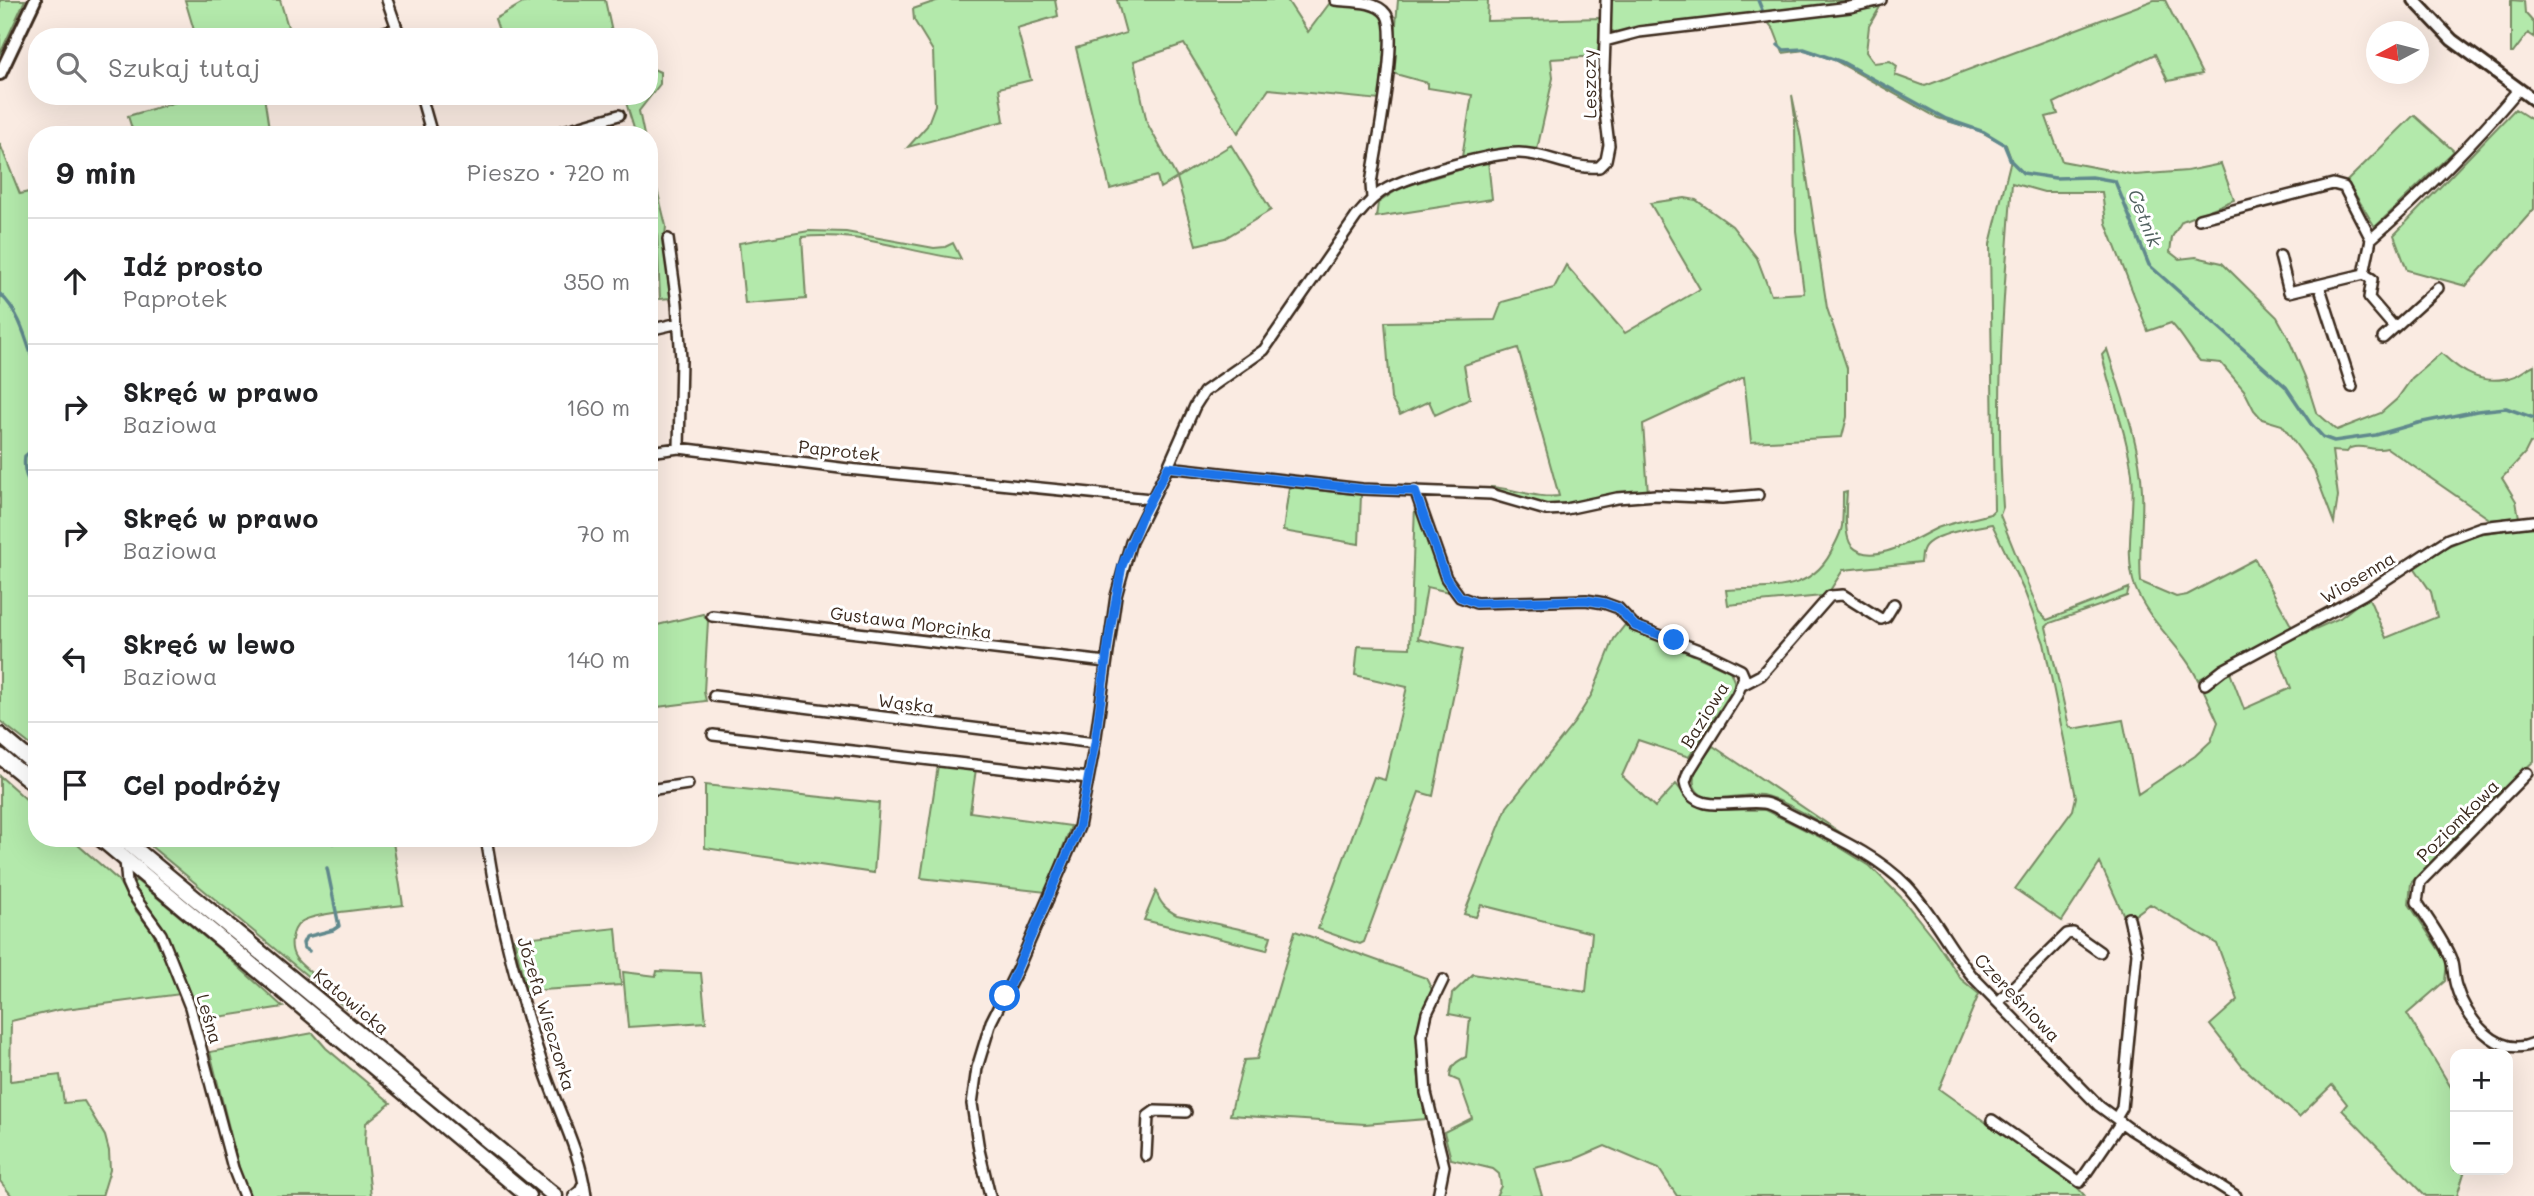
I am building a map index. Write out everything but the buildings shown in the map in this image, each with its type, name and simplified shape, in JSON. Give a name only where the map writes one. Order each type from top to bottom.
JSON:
[{"type":"main road","points":[[0,735],[28,758]]},
{"type":"main road","points":[[0,756],[28,779]]},
{"type":"main road","name":"Katowicka","points":[[110,847],[528,1196]]},
{"type":"main road","name":"Katowicka","points":[[133,847],[551,1193]]},
{"type":"street","points":[[0,74],[35,0]]},
{"type":"street","points":[[387,0],[396,28]]},
{"type":"street","points":[[1335,0],[1380,8],[1389,21],[1391,50],[1371,184],[1372,198]]},
{"type":"street","points":[[1605,41],[1606,0]]},
{"type":"street","name":"Leszczy","points":[[1168,467],[1195,406],[1205,392],[1264,350],[1372,198],[1402,182],[1491,155],[1520,153],[1578,166],[1599,167],[1606,160],[1609,145],[1603,96],[1605,41],[1639,32],[1850,7],[1881,0]]},
{"type":"street","points":[[2414,0],[2452,40],[2534,100]]},
{"type":"street","points":[[2364,274],[2371,239],[2412,204],[2482,132],[2519,89]]},
{"type":"street","points":[[424,105],[429,126]]},
{"type":"street","points":[[583,126],[619,116]]},
{"type":"street","points":[[2199,219],[2333,184],[2344,187],[2371,239]]},
{"type":"street","points":[[668,239],[681,359],[679,448]]},
{"type":"street","points":[[2280,256],[2289,292],[2364,274],[2372,279],[2369,298],[2394,327]]},
{"type":"street","points":[[2319,285],[2352,387]]},
{"type":"street","points":[[2382,338],[2438,288]]},
{"type":"street","points":[[658,328],[679,323]]},
{"type":"street","name":"Paprotek","points":[[658,451],[679,448],[848,469],[1151,499]]},
{"type":"street","points":[[990,1196],[972,1104],[976,1068],[991,1022],[1018,968],[1079,827],[1095,743],[1122,566],[1130,542],[1168,467],[1338,487],[1491,494],[1535,508],[1555,510],[1617,498],[1656,495],[1722,498],[1758,495]]},
{"type":"street","name":"Baziowa","points":[[1415,491],[1446,578],[1460,597],[1476,603],[1586,600],[1604,603],[1618,608],[1635,626],[1704,652],[1741,670],[1744,677],[1742,685],[1685,782],[1691,796],[1706,805]]},
{"type":"street","name":"Wiosenna","points":[[2205,684],[2223,670],[2364,594],[2448,539],[2481,527],[2534,521]]},
{"type":"street","points":[[1742,685],[1761,675],[1830,596],[1843,595],[1881,619],[1886,617],[1894,604]]},
{"type":"street","name":"Gustawa Morcinka","points":[[712,616],[1106,662]]},
{"type":"street","name":"Wąska","points":[[714,696],[1095,743]]},
{"type":"street","points":[[713,734],[1088,778]]},
{"type":"street","name":"Poziomkowa","points":[[2527,773],[2420,881],[2417,902],[2450,957],[2462,1003],[2477,1027],[2494,1039],[2511,1046],[2534,1043]]},
{"type":"street","points":[[658,789],[688,784]]},
{"type":"street","name":"Czereśniowa","points":[[1706,805],[1767,803],[1865,854],[1892,873],[1937,923],[1956,957],[2079,1086],[2119,1120],[2236,1196]]},
{"type":"street","name":"Józefa Wieczorka","points":[[488,847],[513,971],[542,1065],[578,1158],[586,1196]]},
{"type":"street","name":"Leśna","points":[[125,860],[127,883],[161,934],[190,1007],[233,1168],[244,1196]]},
{"type":"street","points":[[1992,1120],[2080,1182],[2119,1120],[2122,1108],[2137,953],[2129,918]]},
{"type":"street","points":[[1998,1002],[2067,934],[2073,933],[2100,952]]},
{"type":"street","points":[[1438,1196],[1444,1167],[1430,1117],[1422,1035],[1427,1013],[1443,980]]},
{"type":"street","points":[[1146,1156],[1148,1116],[1155,1111],[1186,1112]]},
{"type":"street","points":[[574,1196],[580,1191],[584,1181]]},
{"type":"street","points":[[551,1193],[562,1196]]},
{"type":"green space","points":[[0,0],[25,0],[0,54]]},
{"type":"green space","points":[[185,0],[280,0],[288,28],[193,28]]},
{"type":"green space","points":[[538,0],[605,0],[611,28],[498,28],[495,19],[523,3]]},
{"type":"green space","points":[[939,0],[1055,0],[1058,16],[1017,28],[1031,80],[999,88],[1004,121],[908,147],[927,126],[935,105],[933,51],[914,20],[913,9]]},
{"type":"green space","points":[[1117,0],[1287,0],[1308,32],[1329,4],[1371,8],[1380,13],[1386,26],[1380,100],[1269,89],[1238,133],[1184,44],[1134,61],[1147,123],[1177,178],[1160,188],[1157,176],[1110,189],[1076,48],[1126,33]]},
{"type":"green space","points":[[1398,0],[1488,0],[1487,21],[1600,18],[1598,56],[1551,59],[1553,78],[1537,150],[1509,149],[1462,157],[1472,95],[1428,88],[1428,83],[1392,73]]},
{"type":"green space","points":[[1610,0],[1857,0],[1617,34],[1611,30]]},
{"type":"green space","points":[[2154,0],[2165,0],[2202,74],[2168,81],[2155,54],[2054,103],[2058,114],[2046,117],[2062,161],[2135,175],[2187,171],[2221,164],[2234,200],[2182,221],[2172,237],[2170,252],[2179,259],[2196,257],[2222,263],[2277,317],[2305,377],[2316,412],[2337,430],[2381,413],[2397,399],[2412,378],[2441,353],[2465,372],[2484,379],[2515,376],[2534,365],[2534,444],[2530,443],[2525,453],[2502,478],[2516,501],[2519,517],[2491,520],[2387,448],[2360,446],[2350,448],[2347,452],[2332,451],[2338,496],[2334,523],[2314,470],[2282,425],[2262,419],[2244,390],[2221,363],[2200,361],[2171,323],[2148,331],[2106,223],[2102,192],[2044,192],[2012,183],[2002,345],[2000,426],[2003,507],[2000,515],[2039,612],[2047,620],[2129,588],[2127,596],[2050,623],[2046,627],[2069,726],[2073,729],[2123,720],[2138,794],[2195,756],[2211,741],[2218,722],[2204,691],[2229,670],[2244,709],[2291,688],[2275,647],[2340,618],[2368,596],[2386,638],[2437,617],[2431,592],[2414,567],[2448,546],[2478,534],[2534,526],[2534,761],[2411,883],[2409,904],[2447,962],[2445,981],[2407,1014],[2450,1086],[2450,1175],[2463,1175],[2457,1196],[2426,1196],[2342,1110],[2347,1104],[2332,1085],[2299,1117],[2242,1066],[2210,1025],[2238,1000],[2217,944],[2150,904],[2132,917],[2129,913],[2124,916],[2100,863],[2062,921],[2015,889],[2073,810],[2076,797],[2044,643],[2025,593],[1992,524],[1953,532],[1934,540],[1923,550],[1921,562],[1843,570],[1829,592],[1822,596],[1728,605],[1726,590],[1789,585],[1815,573],[1825,562],[1841,531],[1843,493],[1847,492],[1846,520],[1849,541],[1861,552],[1871,554],[1895,549],[1937,528],[1990,514],[1994,510],[1990,244],[2011,159],[2006,145],[1980,131],[1938,118],[1834,60],[1805,50],[1783,53],[1774,30],[1767,21],[1880,7],[1869,26],[1866,52],[1874,63],[1890,61],[1897,66],[1895,75],[1925,86]]},
{"type":"green space","points":[[2511,0],[2524,1],[2525,13],[2534,23],[2534,37],[2528,33],[2513,53],[2511,53]]},
{"type":"green space","points":[[1792,95],[1827,308],[1847,368],[1847,417],[1842,437],[1751,442],[1744,377],[1643,424],[1648,493],[1558,507],[1540,506],[1491,491],[1491,487],[1542,496],[1559,496],[1518,348],[1464,365],[1470,399],[1435,415],[1429,401],[1400,415],[1391,399],[1385,322],[1495,320],[1502,302],[1554,288],[1566,265],[1625,333],[1700,289],[1650,203],[1685,198],[1696,200],[1732,226],[1757,258],[1771,295],[1804,293],[1796,231],[1795,118]]},
{"type":"green space","points":[[166,105],[265,105],[269,126],[131,126],[128,116]]},
{"type":"green space","points":[[627,105],[644,105],[639,111],[642,126],[633,126]]},
{"type":"green space","points":[[2515,109],[2534,121],[2534,209],[2466,286],[2407,270],[2394,235]]},
{"type":"green space","points":[[2414,115],[2454,151],[2375,227],[2347,181]]},
{"type":"green space","points":[[0,144],[20,194],[28,192],[28,743],[0,721]]},
{"type":"green space","points":[[1231,145],[1271,210],[1225,238],[1196,245],[1177,178]]},
{"type":"green space","points":[[1488,161],[1492,199],[1376,217],[1378,203],[1400,188]]},
{"type":"green space","points":[[658,193],[666,226],[664,248],[671,298],[660,299]]},
{"type":"green space","points":[[809,231],[846,232],[934,248],[953,243],[961,259],[862,239],[802,237],[806,299],[745,304],[739,243]]},
{"type":"green space","points":[[2107,349],[2138,454],[2142,502],[2141,582],[2176,597],[2187,595],[2255,559],[2293,629],[2198,680],[2183,656],[2148,612],[2135,587],[2130,560],[2132,474],[2102,355]]},
{"type":"green space","points":[[1289,487],[1361,495],[1359,544],[1283,531]]},
{"type":"green space","points":[[1415,504],[1449,592],[1427,587],[1418,639],[1463,649],[1433,796],[1419,792],[1364,942],[1360,944],[1318,929],[1374,777],[1385,780],[1407,687],[1355,675],[1358,646],[1410,648]]},
{"type":"green space","points":[[703,614],[708,621],[704,692],[706,701],[658,707],[658,625]]},
{"type":"green space","points":[[1625,625],[1730,671],[1734,688],[1689,757],[1638,740],[1622,776],[1655,807],[1676,784],[1687,798],[1705,809],[1765,810],[1836,845],[1870,866],[1900,896],[1935,940],[1961,979],[1979,994],[1939,1089],[2078,1188],[2085,1196],[1677,1196],[1659,1169],[1605,1146],[1575,1159],[1534,1168],[1542,1196],[1496,1196],[1501,1186],[1499,1174],[1493,1169],[1451,1159],[1444,1132],[1472,1118],[1459,1081],[1450,1077],[1455,1064],[1466,1057],[1470,1018],[1449,1014],[1452,994],[1473,974],[1586,992],[1592,933],[1481,905],[1476,917],[1464,914],[1507,807],[1574,723],[1592,694],[1614,639]]},
{"type":"green space","points":[[1713,746],[1863,848],[1799,810],[1773,798],[1755,795],[1712,798],[1699,793],[1695,787],[1694,775]]},
{"type":"green space","points":[[938,765],[976,769],[970,812],[1071,826],[1046,892],[921,878]]},
{"type":"green space","points":[[0,776],[28,801],[28,847],[80,847],[118,880],[136,911],[152,931],[181,994],[58,1010],[11,1021],[10,1081],[60,1075],[64,1103],[84,1101],[105,1136],[110,1170],[102,1196],[12,1196],[0,1181]]},
{"type":"green space","points":[[705,785],[879,803],[874,873],[705,848]]},
{"type":"green space","points":[[152,847],[394,847],[403,905],[308,919],[301,922],[293,934],[295,957],[312,974],[350,1003],[346,1008]]},
{"type":"green space","points":[[136,880],[283,1007],[199,1020],[164,932],[136,891],[133,883]]},
{"type":"green space","points":[[1156,891],[1163,905],[1177,915],[1271,936],[1267,950],[1144,920]]},
{"type":"green space","points":[[616,928],[621,985],[526,991],[514,939]]},
{"type":"green space","points":[[1295,931],[1426,978],[1432,990],[1421,1022],[1417,1054],[1426,1119],[1365,1124],[1230,1115],[1244,1060],[1257,1059]]},
{"type":"green space","points":[[657,971],[701,973],[706,1022],[628,1027],[623,972],[656,976]]},
{"type":"green space","points":[[313,1033],[326,1048],[391,1103],[366,1123],[365,1142],[371,1196],[250,1196],[240,1172],[210,1052]]},
{"type":"waterway","name":"Cetnik","points":[[1758,0],[1762,10]]},
{"type":"waterway","name":"Cetnik","points":[[1778,45],[1784,50],[1804,49],[1842,62],[1946,119],[1984,132],[2004,144],[2011,161],[2023,173],[2055,178],[2092,177],[2115,181],[2149,265],[2286,387],[2323,437],[2334,441],[2376,435],[2418,423],[2506,408],[2534,418]]},
{"type":"waterway","points":[[0,294],[16,315],[28,344]]},
{"type":"waterway","points":[[28,454],[25,456],[28,479]]},
{"type":"waterway","points":[[309,951],[304,948],[306,937],[339,926],[327,868]]},
{"type":"route","points":[[1005,996],[1079,827],[1095,743],[1122,566],[1141,518],[1168,467],[1290,482],[1415,491],[1446,578],[1460,597],[1476,603],[1586,600],[1604,603],[1618,608],[1635,626],[1674,640]]}]
